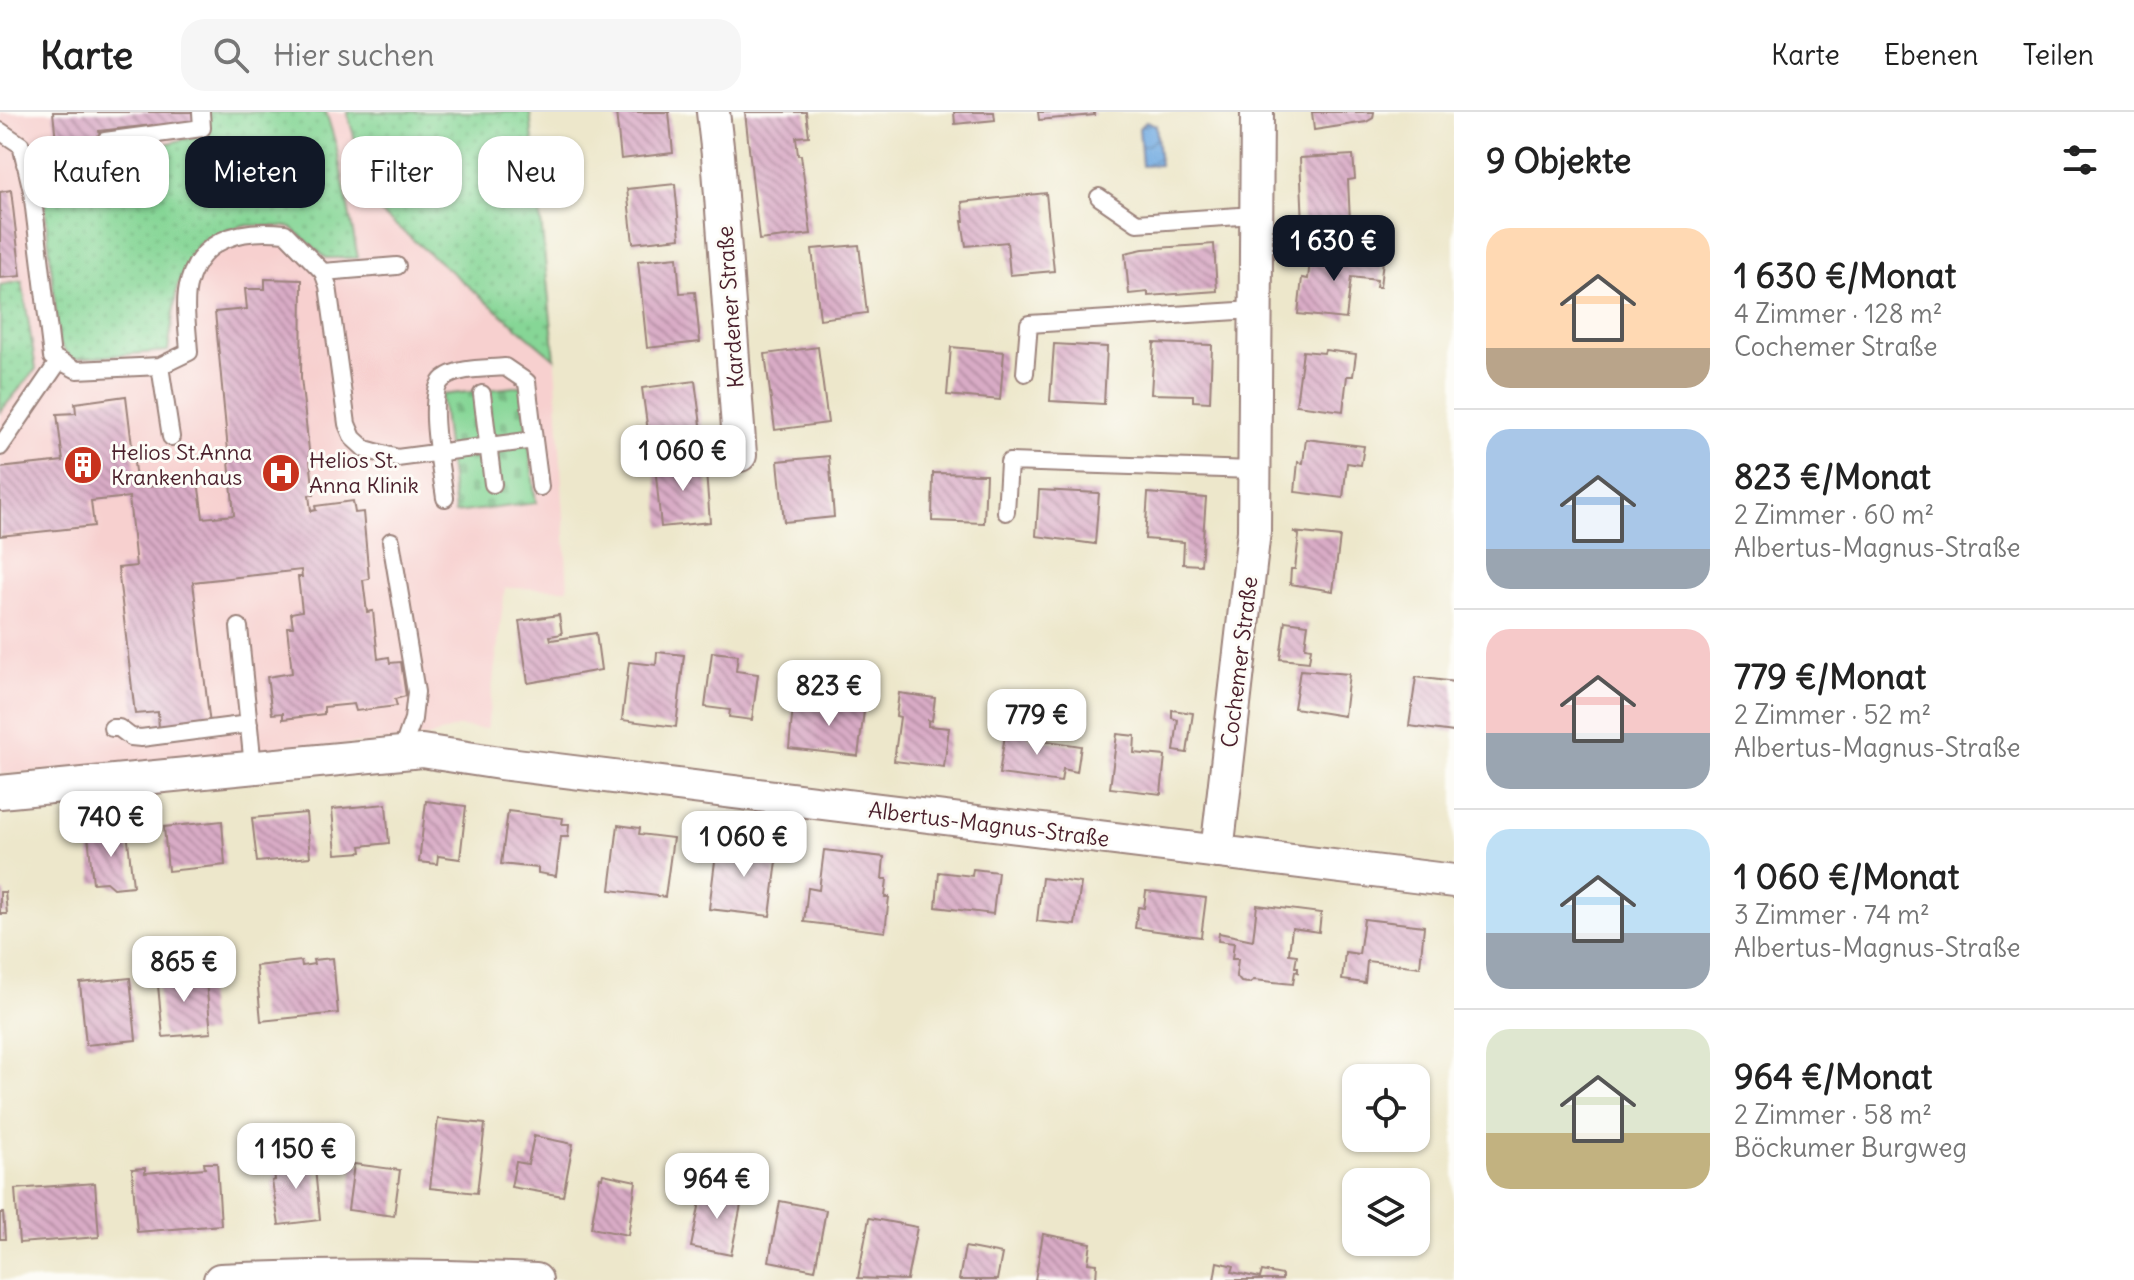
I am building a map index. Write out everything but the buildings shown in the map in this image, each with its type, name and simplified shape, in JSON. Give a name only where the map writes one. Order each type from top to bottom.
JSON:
[{"type":"street","name":"Kardener Straße","points":[[713,112],[740,455]]},
{"type":"street","name":"Cochemer Straße","points":[[1217,852],[1254,531],[1257,112]]},
{"type":"street","name":"Albertus-Magnus-Straße","points":[[0,792],[422,751],[1454,881]]},
{"type":"street","points":[[220,1280],[315,1276],[536,1280]]},
{"type":"lane","points":[[142,136],[202,128],[201,112]]},
{"type":"lane","points":[[0,131],[21,145],[24,159]]},
{"type":"lane","points":[[1099,197],[1137,223],[1254,215]]},
{"type":"lane","points":[[34,208],[52,357],[77,370],[160,366],[189,352],[188,283],[206,252],[222,240],[258,230],[285,233],[323,272],[328,286],[347,424],[353,438],[365,449],[397,458],[534,440]]},
{"type":"lane","points":[[323,272],[397,266]]},
{"type":"lane","points":[[1025,373],[1029,324],[1254,310]]},
{"type":"lane","points":[[0,447],[59,361]]},
{"type":"lane","points":[[160,366],[171,437]]},
{"type":"lane","points":[[445,498],[435,391],[441,380],[454,373],[478,370],[505,367],[527,382],[540,487]]},
{"type":"lane","points":[[482,394],[493,484]]},
{"type":"lane","points":[[1006,512],[1009,462],[1253,470]]},
{"type":"lane","points":[[391,541],[416,692],[413,719],[401,753]]},
{"type":"lane","points":[[239,627],[253,767]]},
{"type":"lane","points":[[112,728],[141,738],[249,724]]},
{"type":"shaded area","name":"Helios St. Anna Klinik","points":[[0,112],[347,112],[354,136],[341,136],[341,208],[375,208],[555,359],[568,589],[505,588],[487,729],[457,727],[429,737],[393,741],[0,775]]},
{"type":"green space","points":[[205,112],[326,112],[341,171],[341,208],[348,208],[358,258],[326,258],[291,227],[243,225],[200,242],[177,287],[168,351],[71,359],[59,343],[45,208],[169,208],[169,143],[185,139],[185,208],[325,208],[325,136],[196,136],[208,133]]},
{"type":"green space","points":[[347,112],[530,112],[532,136],[478,136],[478,208],[540,208],[555,359],[375,208],[462,208],[462,136],[354,136]]},
{"type":"green space","points":[[22,281],[36,369],[0,412],[0,285]]},
{"type":"green space","points":[[522,386],[536,503],[455,513],[441,395]]},
{"type":"water","points":[[1146,121],[1156,125],[1160,165],[1142,166],[1139,128]]},
{"type":"place","name":"Helios St.Anna Krankenhaus","points":[[83,465]]},
{"type":"place","name":"Helios St. Anna Klinik","points":[[281,473]]}]
